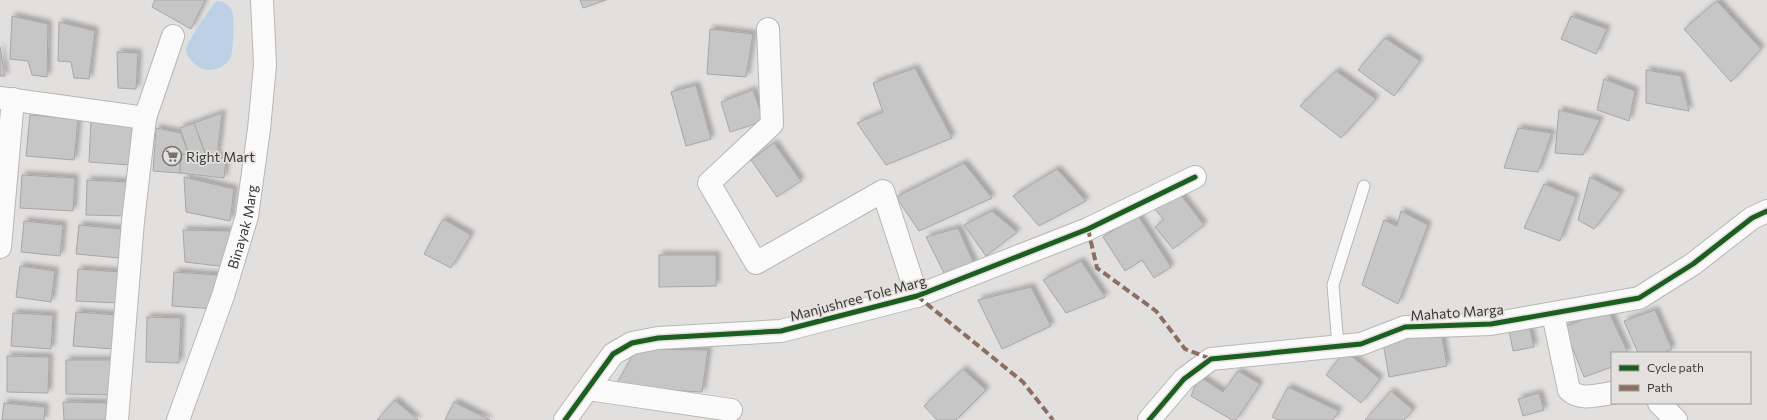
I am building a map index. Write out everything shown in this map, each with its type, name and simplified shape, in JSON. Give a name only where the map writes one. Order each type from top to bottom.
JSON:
[{"type":"street","name":"Binayak Marg","points":[[178,420],[223,296],[246,216],[259,129],[265,64],[262,0]]},
{"type":"street","points":[[768,29],[772,124],[709,183],[756,263],[883,191],[917,296]]},
{"type":"street","points":[[117,420],[133,221],[145,118],[173,36]]},
{"type":"street","points":[[0,237],[6,98],[145,118]]},
{"type":"street","name":"Manjushree Tole Marg","points":[[565,420],[613,354],[632,343],[658,338],[781,331],[917,296],[1088,229],[1195,177]]},
{"type":"street","name":"Mahato Marga","points":[[1149,420],[1184,379],[1212,359],[1361,344],[1406,327],[1492,324],[1639,298],[1693,264],[1752,218],[1767,211]]},
{"type":"street","points":[[1553,314],[1569,390],[1575,395],[1585,396],[1611,393]]},
{"type":"street","points":[[588,389],[731,410]]},
{"type":"street","points":[[1660,404],[1676,420]]},
{"type":"lane","points":[[1338,346],[1333,285],[1364,186]]},
{"type":"water","points":[[217,1],[230,7],[233,14],[234,27],[232,54],[229,61],[221,67],[208,70],[195,64],[189,57],[186,50],[189,41],[214,3]]},
{"type":"building","points":[[155,0],[205,0],[191,29],[152,7]]},
{"type":"building","points":[[580,0],[606,0],[583,8]]},
{"type":"building","points":[[1717,1],[1761,49],[1731,82],[1684,29]]},
{"type":"building","points":[[12,16],[48,24],[47,77],[32,75],[28,61],[10,59]]},
{"type":"building","points":[[1571,16],[1607,29],[1596,54],[1561,39]]},
{"type":"building","points":[[59,22],[95,31],[89,79],[74,78],[71,62],[58,61]]},
{"type":"building","points":[[710,29],[753,34],[746,77],[707,74]]},
{"type":"building","points":[[1385,38],[1420,61],[1394,96],[1358,70]]},
{"type":"building","points":[[0,47],[5,76],[0,76]]},
{"type":"building","points":[[117,52],[138,53],[136,89],[118,88]]},
{"type":"building","points":[[915,68],[952,138],[886,165],[857,123],[883,112],[873,83]]},
{"type":"building","points":[[1646,70],[1681,76],[1689,111],[1646,103]]},
{"type":"building","points":[[1336,71],[1376,99],[1341,138],[1300,106]]},
{"type":"building","points":[[1604,79],[1635,91],[1629,121],[1597,110]]},
{"type":"building","points":[[696,85],[711,139],[686,146],[671,92]]},
{"type":"building","points":[[753,90],[764,121],[730,132],[721,102]]},
{"type":"building","points":[[1559,110],[1600,120],[1583,155],[1555,153]]},
{"type":"building","points":[[222,113],[217,157],[206,156],[194,123]]},
{"type":"building","points":[[30,115],[78,119],[74,160],[26,156]]},
{"type":"building","points":[[91,122],[133,124],[130,165],[89,162]]},
{"type":"building","points":[[194,123],[206,156],[191,161],[180,128]]},
{"type":"building","points":[[156,128],[181,133],[189,155],[181,154],[180,173],[153,171]]},
{"type":"building","points":[[1518,128],[1552,133],[1538,172],[1504,168]]},
{"type":"building","points":[[774,143],[801,181],[777,197],[751,160]]},
{"type":"building","points":[[181,154],[189,155],[191,161],[206,156],[226,158],[224,178],[180,173]]},
{"type":"building","points":[[964,163],[992,198],[919,231],[896,197]]},
{"type":"building","points":[[1057,169],[1086,201],[1039,226],[1013,196]]},
{"type":"building","points":[[22,175],[75,178],[73,211],[20,208]]},
{"type":"building","points":[[184,177],[234,189],[230,221],[186,212]]},
{"type":"building","points":[[1590,177],[1621,193],[1594,229],[1578,220]]},
{"type":"building","points":[[87,180],[127,182],[126,216],[86,215]]},
{"type":"building","points":[[1544,184],[1576,197],[1560,241],[1524,228]]},
{"type":"building","points":[[1177,190],[1204,225],[1173,249],[1155,227],[1164,220],[1154,208]]},
{"type":"building","points":[[992,211],[1017,232],[986,256],[964,225]]},
{"type":"building","points":[[1401,211],[1428,225],[1398,304],[1362,285],[1384,220],[1397,226]]},
{"type":"building","points":[[1137,214],[1171,267],[1154,278],[1142,260],[1125,271],[1103,237]]},
{"type":"building","points":[[443,219],[471,235],[451,268],[424,254]]},
{"type":"building","points":[[24,221],[63,225],[60,256],[21,252]]},
{"type":"building","points":[[79,225],[121,229],[119,258],[76,254]]},
{"type":"building","points":[[958,228],[975,266],[946,277],[926,237]]},
{"type":"building","points":[[183,230],[232,231],[227,267],[185,262]]},
{"type":"building","points":[[659,255],[716,255],[716,286],[659,287]]},
{"type":"building","points":[[1081,261],[1105,297],[1066,313],[1043,280]]},
{"type":"building","points":[[20,266],[55,271],[51,302],[16,297]]},
{"type":"building","points":[[78,269],[120,272],[118,303],[76,301]]},
{"type":"building","points":[[174,272],[217,275],[215,309],[172,306]]},
{"type":"building","points":[[1031,287],[1051,326],[1002,349],[978,300]]},
{"type":"building","points":[[1608,310],[1628,352],[1611,352],[1611,367],[1584,377],[1564,327]]},
{"type":"building","points":[[1655,310],[1672,349],[1666,352],[1638,352],[1624,321]]},
{"type":"building","points":[[76,312],[117,315],[114,349],[73,346]]},
{"type":"building","points":[[13,313],[53,315],[51,349],[11,346]]},
{"type":"building","points":[[147,317],[181,318],[179,363],[146,362]]},
{"type":"building","points":[[1529,326],[1534,347],[1513,351],[1509,330]]},
{"type":"building","points":[[1441,332],[1447,366],[1389,377],[1383,343]]},
{"type":"building","points":[[636,349],[708,350],[702,392],[615,387]]},
{"type":"building","points":[[1345,351],[1380,379],[1361,403],[1326,375]]},
{"type":"building","points":[[7,356],[49,357],[48,393],[7,392]]},
{"type":"building","points":[[66,360],[114,360],[114,395],[66,394]]},
{"type":"building","points":[[963,369],[986,390],[956,420],[937,420],[924,406]]},
{"type":"building","points":[[1238,371],[1260,384],[1236,420],[1232,420],[1191,396],[1199,376],[1223,392]]},
{"type":"building","points":[[1288,387],[1339,411],[1333,420],[1278,420],[1272,417]]},
{"type":"building","points":[[1391,391],[1413,410],[1404,420],[1365,420]]},
{"type":"building","points":[[1539,393],[1544,410],[1523,416],[1518,399]]},
{"type":"building","points":[[395,400],[418,420],[377,420]]},
{"type":"building","points":[[63,402],[109,403],[109,420],[64,420]]},
{"type":"building","points":[[454,402],[490,420],[445,420]]},
{"type":"building","points":[[4,403],[45,407],[44,420],[2,420]]},
{"type":"marked path","points":[[1088,229],[1097,268],[1156,311],[1185,349],[1211,359]]},
{"type":"marked path","points":[[917,296],[1023,382],[1053,420]]},
{"type":"cycle path","points":[[565,420],[613,354],[632,343],[658,338],[781,331],[917,296],[1088,229],[1195,177]]},
{"type":"cycle path","points":[[1149,420],[1184,379],[1211,359],[1361,344],[1405,327],[1491,324],[1639,298],[1693,264],[1752,218],[1767,211]]},
{"type":"place","name":"Right Mart","points":[[172,156]]}]
